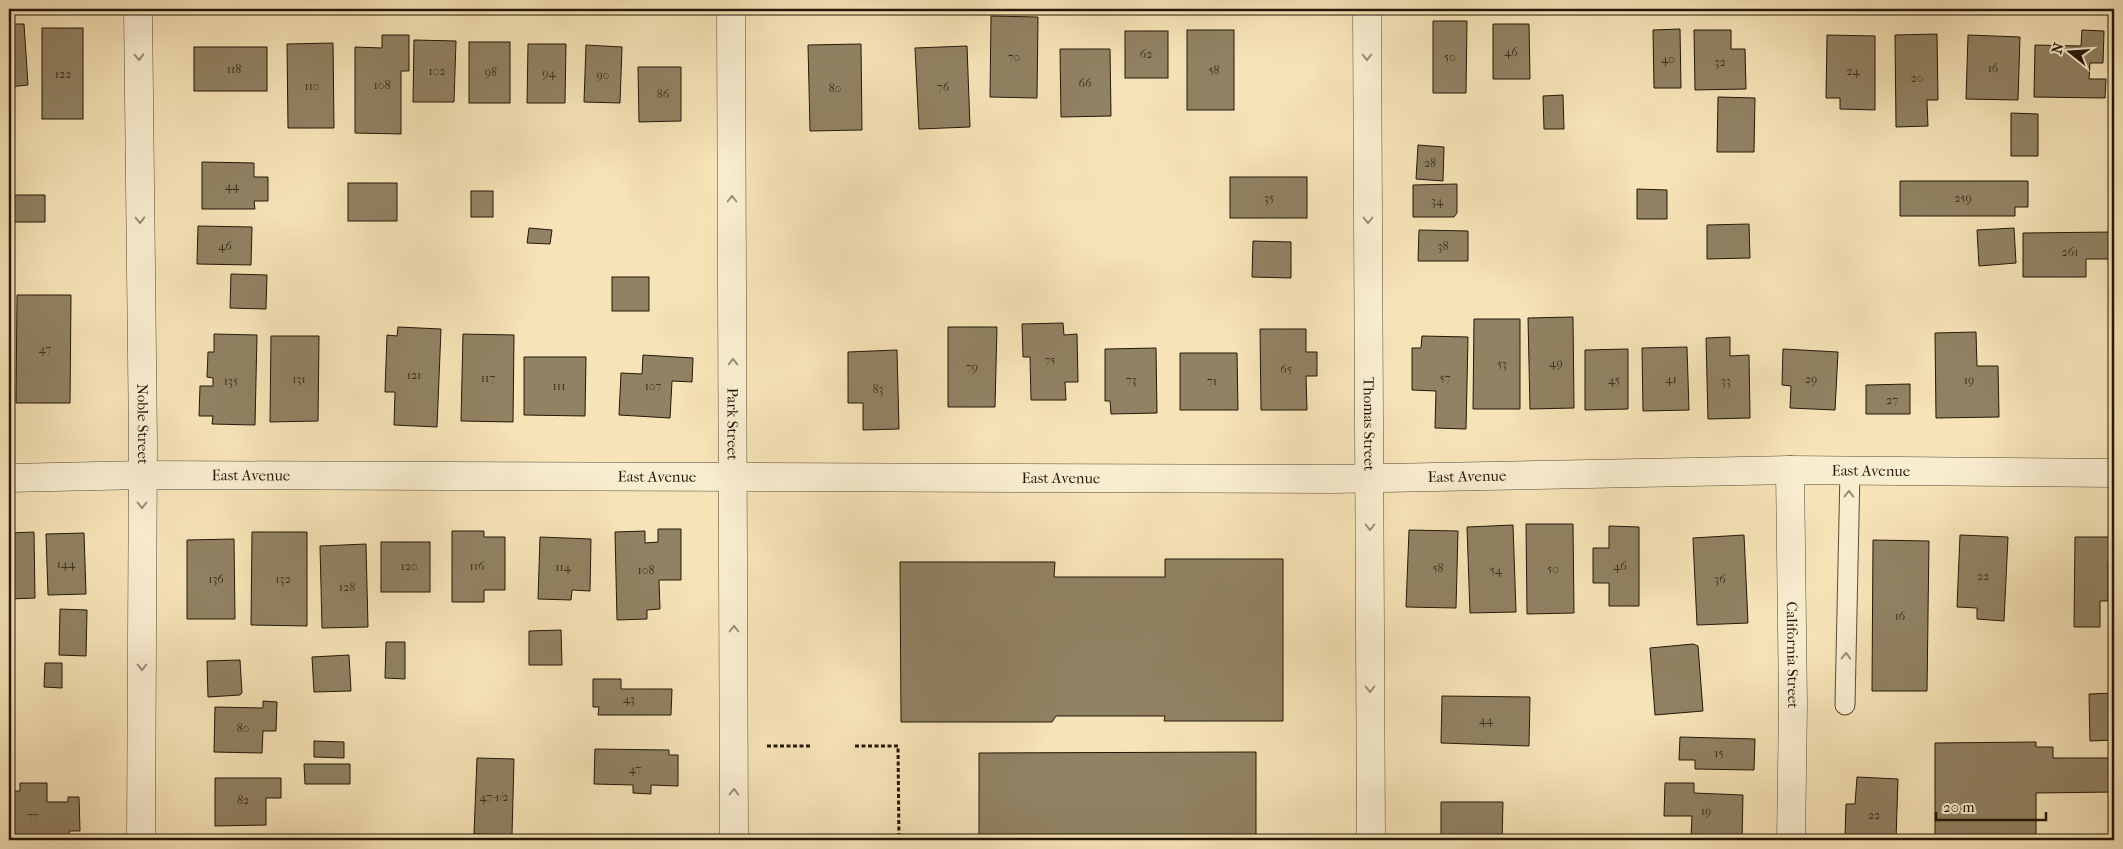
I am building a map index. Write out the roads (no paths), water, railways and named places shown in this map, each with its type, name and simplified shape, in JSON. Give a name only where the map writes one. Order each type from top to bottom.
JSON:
[{"type":"street","name":"Noble Street","points":[[138,9],[142,475],[141,840]]},
{"type":"street","name":"Park Street","points":[[731,9],[734,840]]},
{"type":"street","name":"Thomas Street","points":[[1367,9],[1371,840]]},
{"type":"street","name":"East Avenue","points":[[9,478],[142,475],[733,478],[1370,478],[1790,470],[2114,473]]},
{"type":"street","name":"California Street","points":[[1790,470],[1793,705],[1791,840]]},
{"type":"lane","points":[[1845,705],[1850,471]]}]
